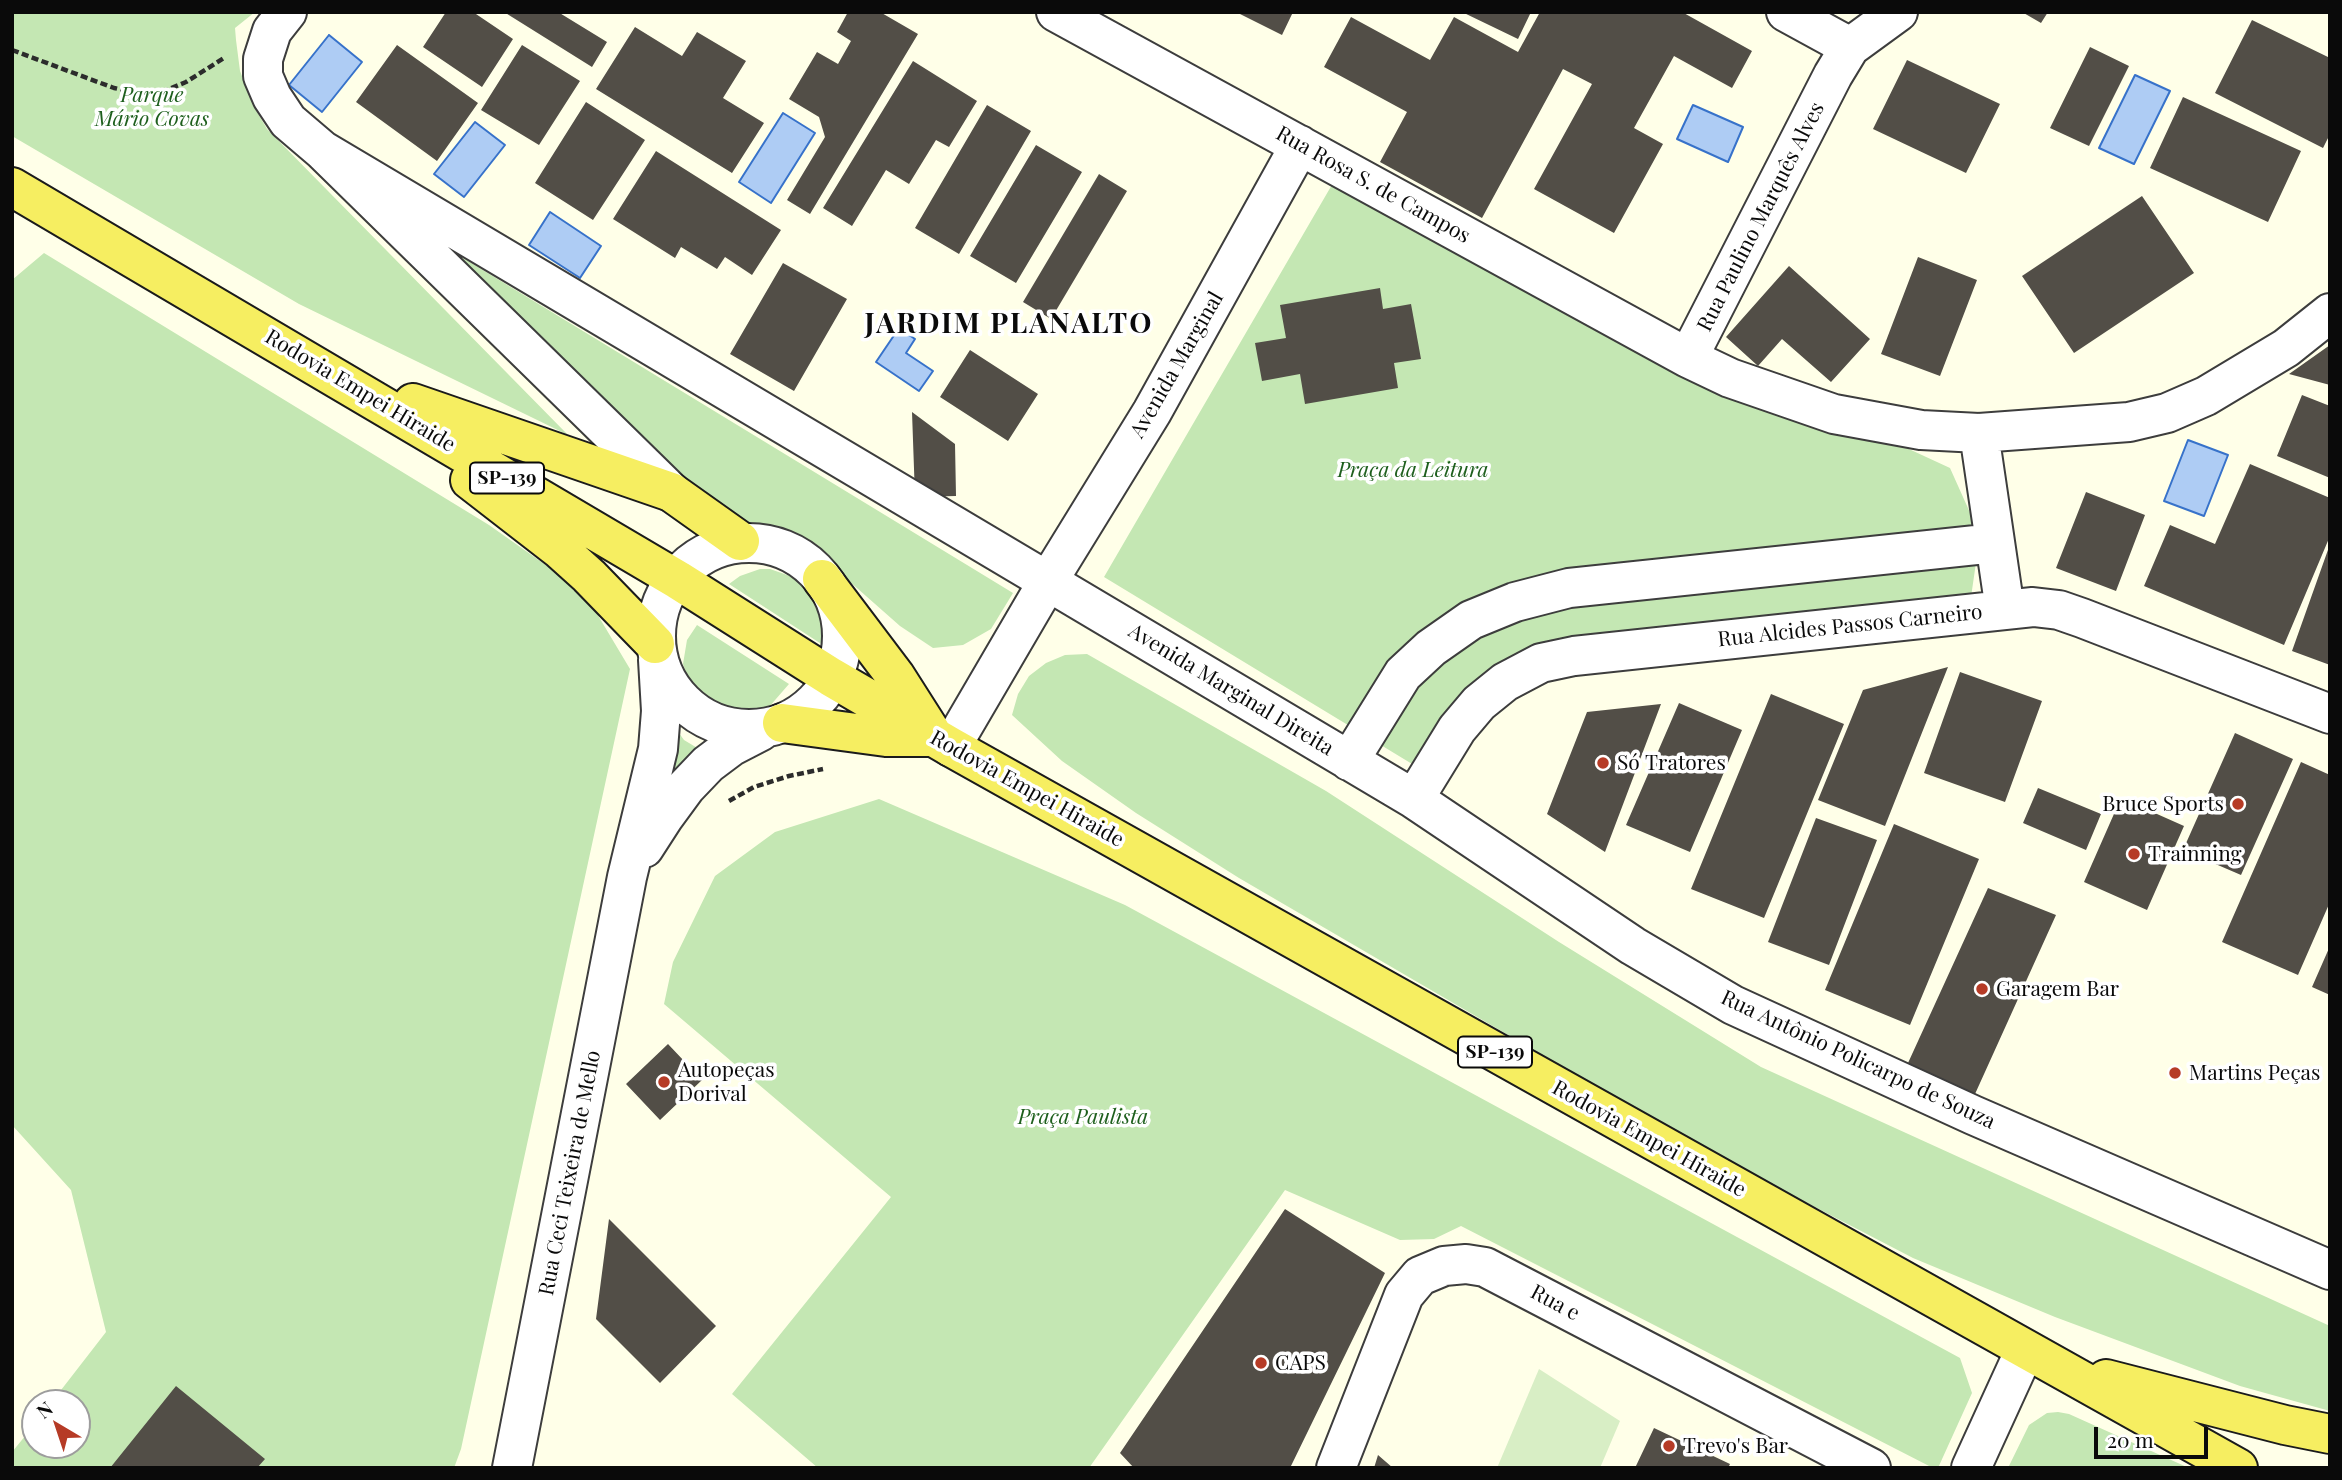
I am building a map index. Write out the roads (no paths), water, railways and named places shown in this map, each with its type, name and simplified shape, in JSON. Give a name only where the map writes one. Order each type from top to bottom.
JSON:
[{"type":"main road","name":"Rodovia Empei Hiraide","points":[[12,187],[678,580],[831,677],[942,742],[2238,1468]]},
{"type":"main road","points":[[335,376],[671,492],[740,541]]},
{"type":"main road","points":[[335,376],[559,549],[589,576],[657,652]]},
{"type":"main road","points":[[822,579],[942,742]]},
{"type":"main road","points":[[772,727],[942,742]]},
{"type":"main road","name":"Rodovia Empei Hiraide","points":[[2041,1358],[2285,1425],[2330,1434]]},
{"type":"street","points":[[287,12],[272,31],[266,44],[263,76],[272,97],[288,121],[322,150],[671,492]]},
{"type":"street","name":"Rua Rosa S. de Campos","points":[[1056,12],[1689,358],[1730,378],[1835,414],[1922,430],[1979,433],[2129,422],[2166,413],[2206,396],[2286,348],[2330,313]]},
{"type":"street","points":[[1786,12],[1839,42]]},
{"type":"street","name":"Rua Paulino Marquês Alves","points":[[1689,358],[1839,42],[1898,12]]},
{"type":"street","name":"Avenida Marginal","points":[[942,742],[1048,581],[1152,412],[1300,145]]},
{"type":"street","name":"Avenida Marginal Direita","points":[[322,150],[1414,799]]},
{"type":"street","points":[[1979,433],[2005,610]]},
{"type":"street","points":[[740,541],[757,541],[800,559],[822,579],[837,601],[843,618],[844,636],[831,677]]},
{"type":"street","name":"Rua Ceci Teixeira de Mello","points":[[512,1468],[627,877],[658,749],[662,711],[657,652],[658,617],[678,580],[695,563],[711,552],[740,541]]},
{"type":"street","points":[[1349,761],[1403,674],[1431,648],[1471,620],[1515,601],[1569,588],[1995,543]]},
{"type":"street","name":"Rua Alcides Passos Carneiro","points":[[1414,799],[1457,729],[1479,703],[1505,682],[1541,663],[1574,656],[2033,607],[2059,610],[2330,714]]},
{"type":"street","points":[[657,652],[677,693],[700,714],[725,725],[772,727]]},
{"type":"street","name":"Rua Ceci Teixeira de Mello","points":[[627,877],[664,817],[686,787],[708,764],[732,746],[798,715],[831,677]]},
{"type":"street","name":"Rua Antônio Policarpo de Souza","points":[[1414,799],[1633,946],[1733,1005],[1973,1115],[2330,1270]]},
{"type":"street","name":"Rua e","points":[[1336,1468],[1404,1295],[1420,1276],[1444,1266],[1466,1264],[1485,1267],[1871,1468]]},
{"type":"street","points":[[1971,1468],[2041,1358]]},
{"type":"water","points":[[329,35],[362,62],[322,112],[289,85]]},
{"type":"water","points":[[2135,75],[2170,91],[2134,164],[2099,148]]},
{"type":"water","points":[[1693,105],[1743,127],[1728,162],[1677,139]]},
{"type":"water","points":[[783,113],[815,133],[771,203],[739,182]]},
{"type":"water","points":[[475,122],[505,145],[464,197],[434,174]]},
{"type":"water","points":[[550,212],[601,246],[580,278],[529,245]]},
{"type":"water","points":[[899,328],[915,339],[906,353],[933,371],[919,391],[876,362]]},
{"type":"water","points":[[2188,440],[2228,455],[2204,516],[2164,501]]},
{"type":"place","name":"Só Tratores","points":[[1603,763]]},
{"type":"place","name":"Bruce Sports","points":[[2238,804]]},
{"type":"place","name":"Trainning","points":[[2134,854]]},
{"type":"place","name":"Garagem Bar","points":[[1982,989]]},
{"type":"place","name":"Martins Peças","points":[[2175,1073]]},
{"type":"place","name":"Autopeças Dorival","points":[[664,1082]]},
{"type":"place","name":"CAPS","points":[[1261,1363]]},
{"type":"place","name":"Trevo's Bar","points":[[1669,1446]]},
{"type":"district","name":"JARDIM PLANALTO","points":[[1009,324]]},
{"type":"park label","name":"Parque Mário Covas","points":[[152,107]]},
{"type":"park label","name":"Praça da Leitura","points":[[1413,470]]},
{"type":"park label","name":"Praça Paulista","points":[[1083,1117]]}]
